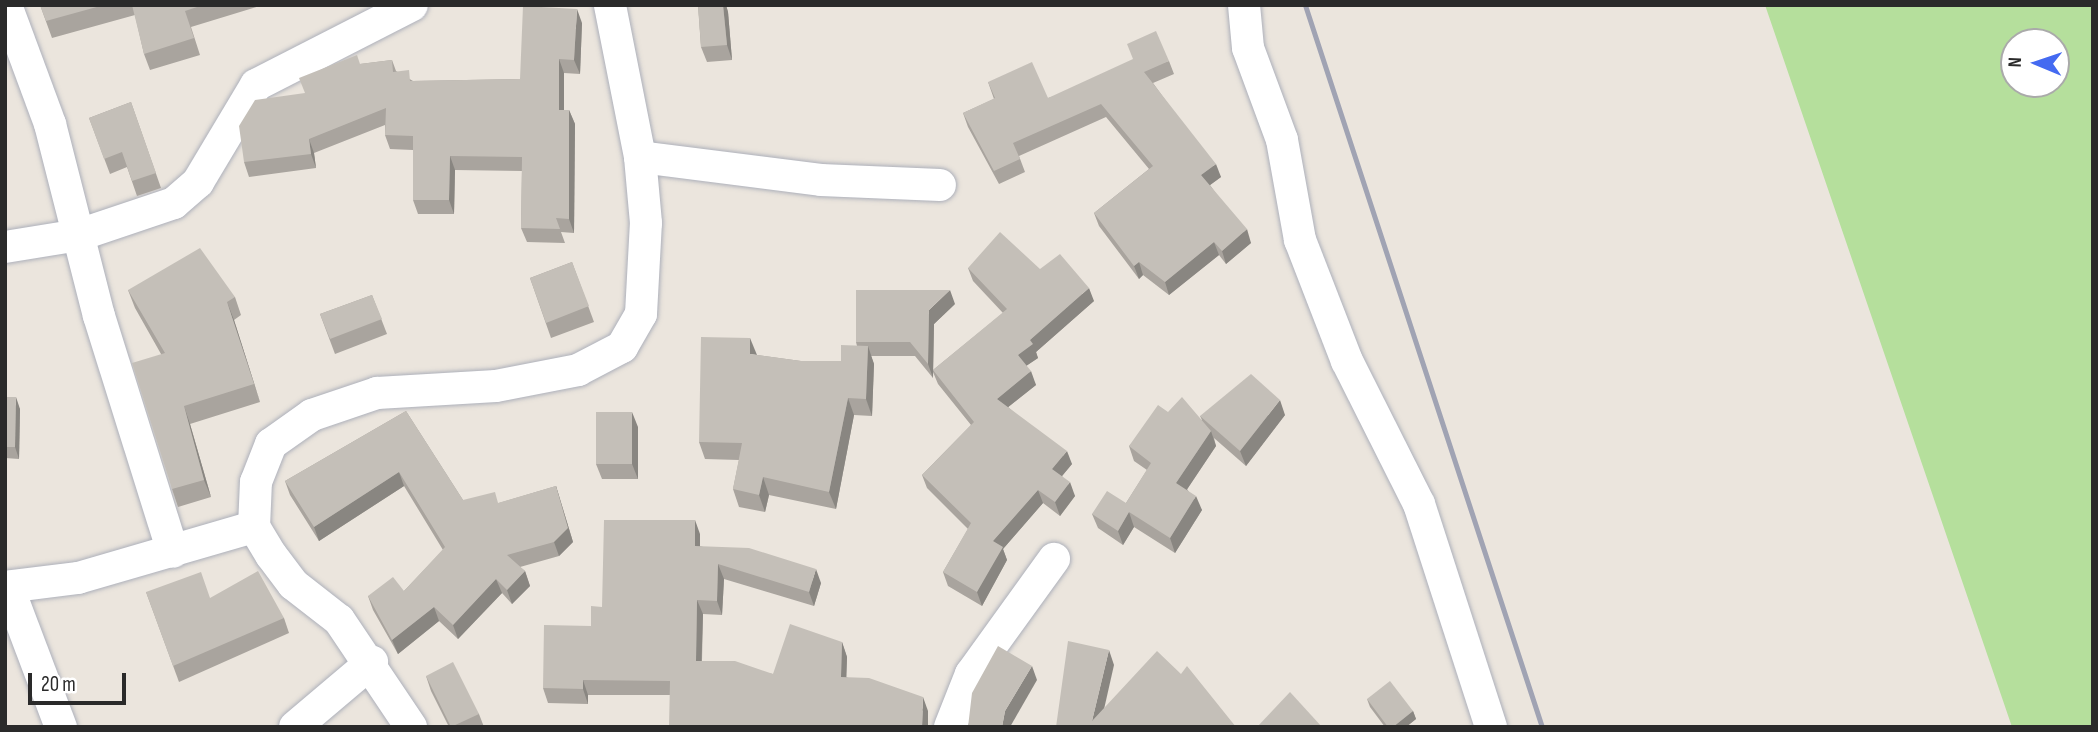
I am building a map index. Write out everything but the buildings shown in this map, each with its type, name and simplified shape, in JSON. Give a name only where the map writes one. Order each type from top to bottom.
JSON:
[{"type":"street","points":[[6,5],[50,124],[79,235],[173,552]]},
{"type":"street","points":[[5,247],[79,235],[174,203],[198,182],[256,85],[412,5]]},
{"type":"street","points":[[411,727],[372,662],[339,620],[293,584],[254,527],[256,482],[271,443],[312,415],[377,393],[496,386],[578,370],[622,347],[641,314],[645,274],[640,157],[610,5]]},
{"type":"street","points":[[1244,5],[1248,48],[1282,140],[1300,240],[1352,373],[1419,504],[1491,727]]},
{"type":"street","points":[[640,157],[821,180],[940,185]]},
{"type":"street","points":[[61,727],[7,587],[78,578],[254,527]]},
{"type":"street","points":[[950,727],[971,674],[1054,559]]},
{"type":"street","points":[[295,727],[372,662]]},
{"type":"green space","points":[[1765,5],[2093,5],[2093,727],[2012,727]]},
{"type":"railway","points":[[1305,5],[1542,727]]}]
